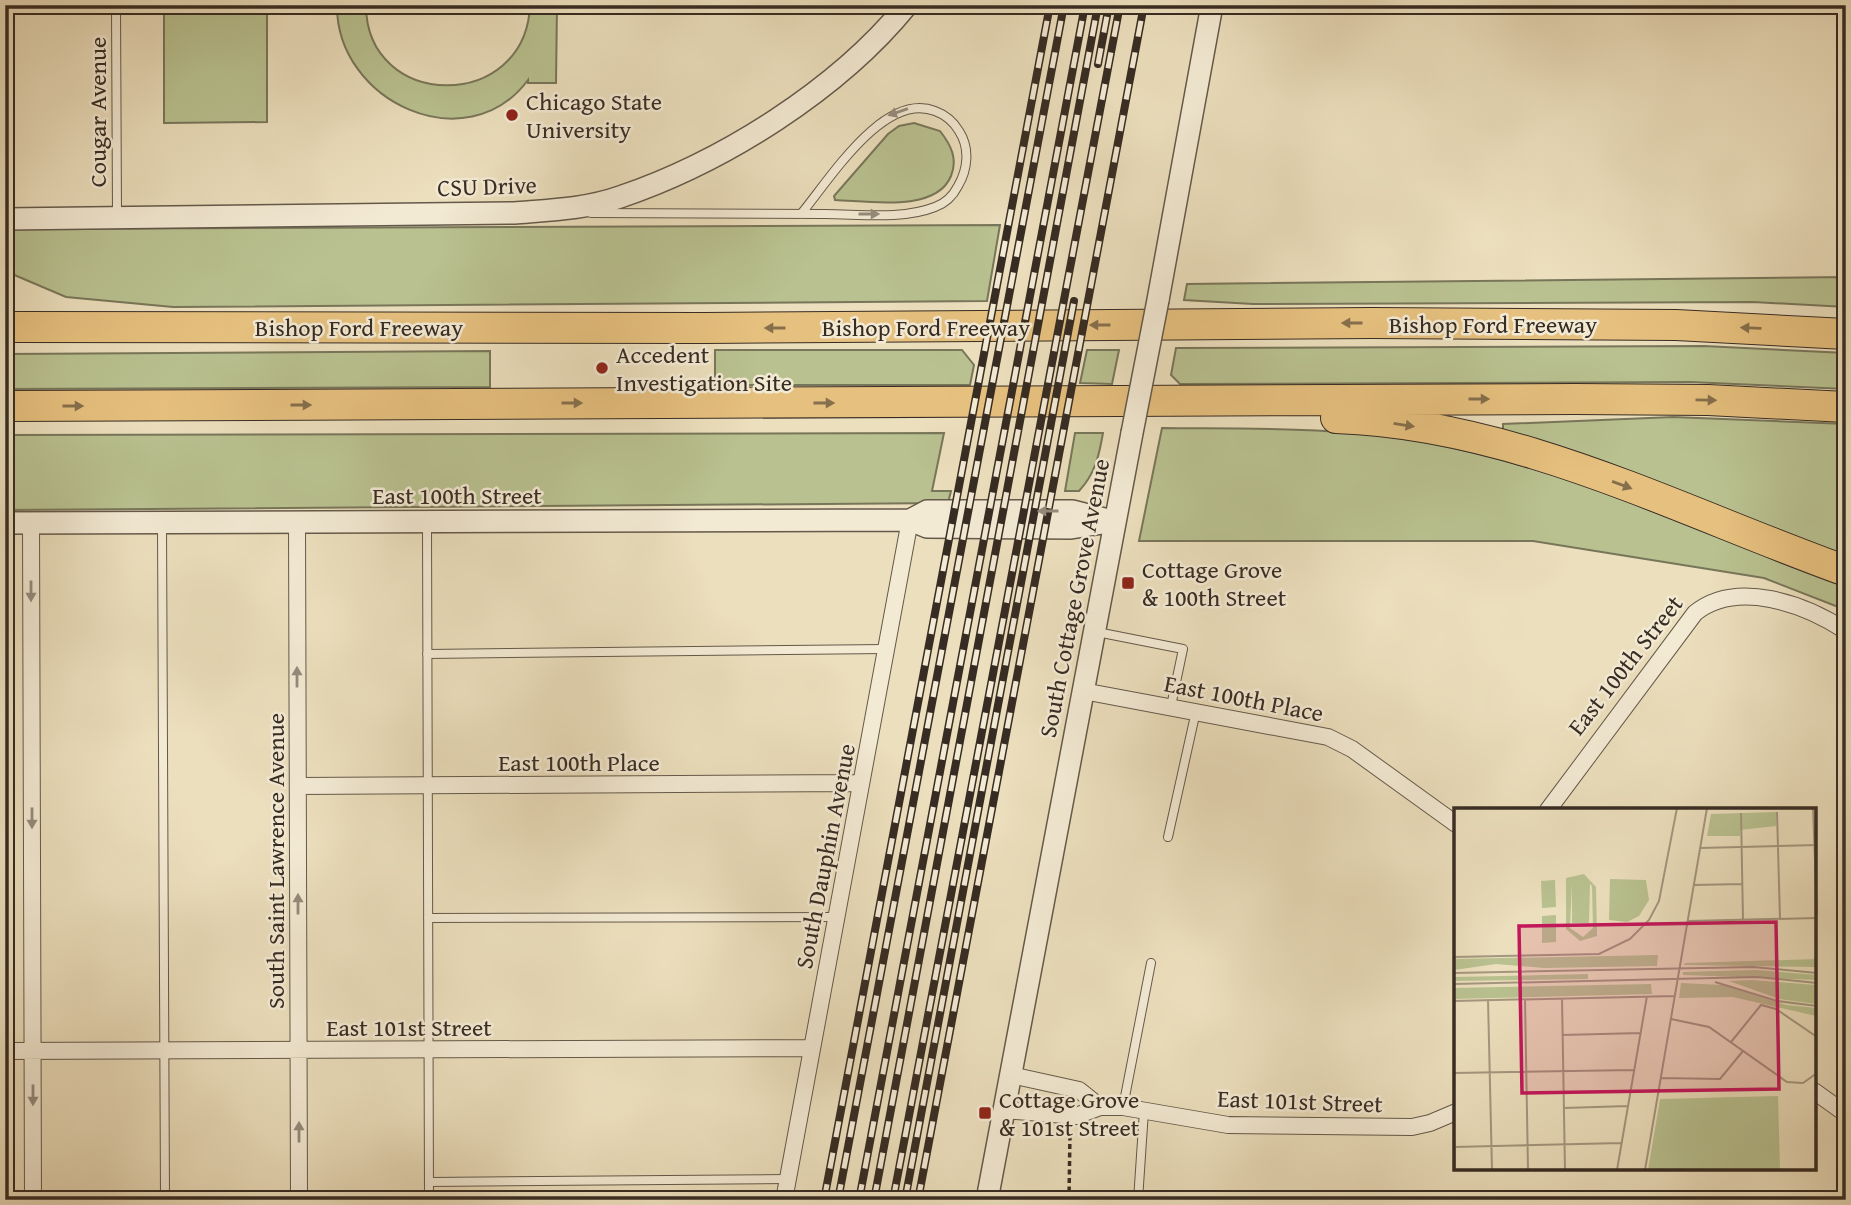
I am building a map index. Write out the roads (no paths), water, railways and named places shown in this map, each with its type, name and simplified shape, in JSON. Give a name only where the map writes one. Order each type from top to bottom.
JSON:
[{"type":"highway","name":"Bishop Ford Freeway","points":[[5,327],[705,328],[1386,323],[1676,325],[1837,332]]},
{"type":"highway","points":[[5,407],[1575,399],[1708,400],[1846,407]]},
{"type":"highway","points":[[872,403],[956,417],[1281,416],[1367,419],[1442,431],[1519,448],[1846,571]]},
{"type":"street","name":"CSU Drive","points":[[5,219],[514,213],[575,208],[618,198],[704,160],[793,108],[871,45],[907,5]]},
{"type":"street","name":"South Cottage Grove Avenue","points":[[987,1200],[1212,5]]},
{"type":"street","name":"East 100th Street","points":[[5,523],[910,520],[927,527],[1058,528],[1115,521]]},
{"type":"street","name":"South Dauphin Avenue","points":[[784,1200],[910,520]]},
{"type":"street","name":"South Saint Lawrence Avenue","points":[[297,521],[299,1200]]},
{"type":"street","points":[[31,523],[33,1200]]},
{"type":"street","name":"East 100th Street","points":[[1549,808],[1695,613],[1710,601],[1734,596],[1766,599],[1846,631]]},
{"type":"street","name":"East 100th Place","points":[[1083,691],[1328,737],[1352,749],[1454,823]]},
{"type":"street","name":"East 100th Place","points":[[298,786],[862,783]]},
{"type":"street","name":"East 101st Street","points":[[5,1051],[812,1048]]},
{"type":"street","points":[[1011,1075],[1079,1090],[1100,1107]]},
{"type":"street","points":[[1816,1092],[1846,1114]]},
{"type":"street","name":"East 101st Street","points":[[1004,1110],[1076,1116],[1100,1107],[1123,1107],[1228,1125],[1258,1127],[1412,1127],[1430,1124],[1454,1112]]},
{"type":"lane","name":"Cougar Avenue","points":[[116,5],[117,218]]},
{"type":"lane","points":[[514,213],[801,214],[900,214],[937,207],[952,197],[966,167],[963,137],[955,124],[930,109],[915,107],[887,116],[801,214]]},
{"type":"lane","points":[[427,521],[429,1200]]},
{"type":"lane","points":[[162,522],[165,1200]]},
{"type":"lane","points":[[1094,631],[1183,649],[1171,706]]},
{"type":"lane","points":[[427,654],[886,649]]},
{"type":"lane","points":[[1168,837],[1196,711]]},
{"type":"lane","points":[[428,918],[836,917]]},
{"type":"lane","points":[[1123,1107],[1151,963]]},
{"type":"lane","points":[[1138,1200],[1144,1111]]},
{"type":"lane","points":[[429,1182],[788,1179]]},
{"type":"lane","points":[[1841,1200],[1846,1188]]},
{"type":"railway","points":[[824,1200],[1050,5]]},
{"type":"railway","points":[[838,1200],[1064,5]]},
{"type":"railway","points":[[859,1200],[1085,5]]},
{"type":"railway","points":[[874,1200],[1098,5]]},
{"type":"railway","points":[[1098,64],[1109,5]]},
{"type":"railway","points":[[893,1200],[1120,5]]},
{"type":"railway","points":[[918,1200],[1144,5]]},
{"type":"railway","points":[[905,1200],[1074,301]]},
{"type":"place","name":"Chicago State University","points":[[512,115]]},
{"type":"place","name":"Accedent Investigation Site","points":[[602,368]]},
{"type":"place","name":"Cottage Grove & 100th Street","points":[[1128,583]]},
{"type":"place","name":"Cottage Grove & 101st Street","points":[[985,1113]]}]
